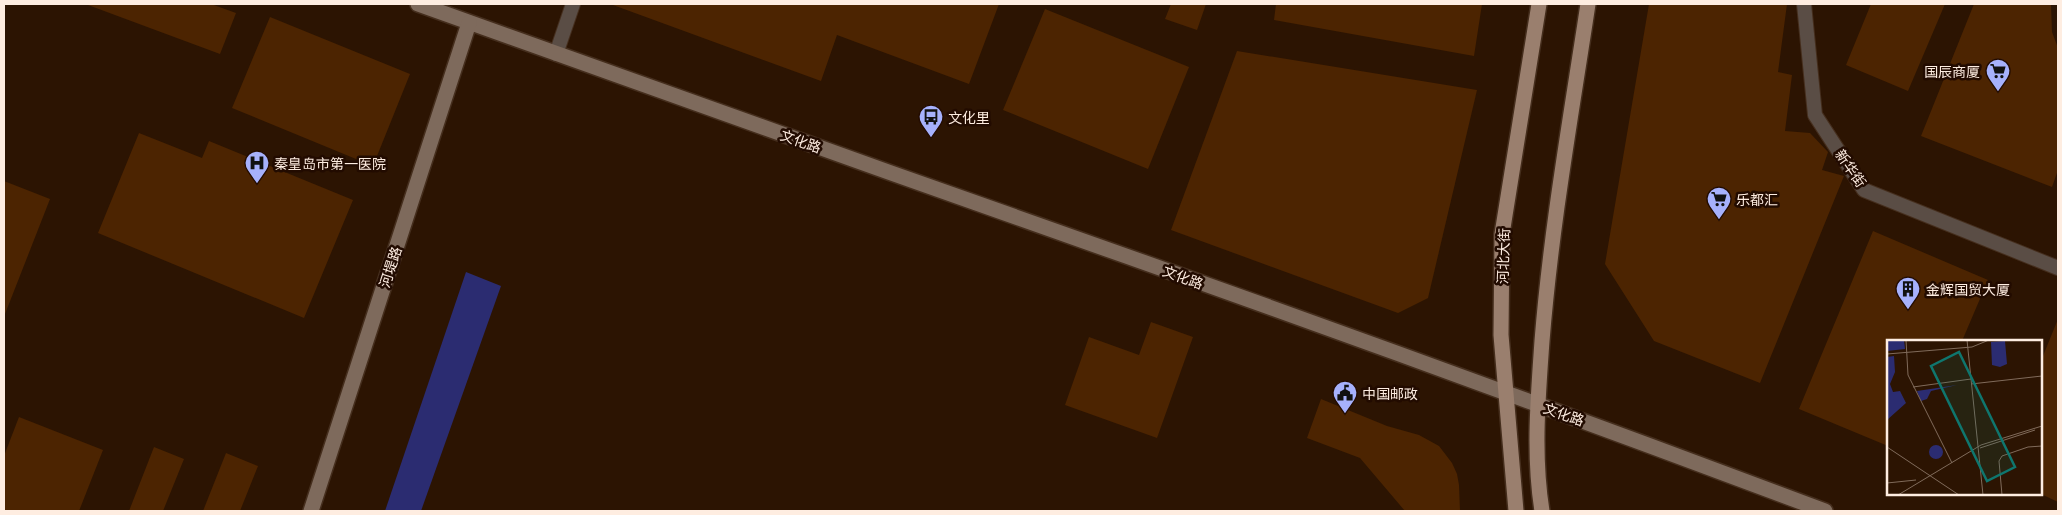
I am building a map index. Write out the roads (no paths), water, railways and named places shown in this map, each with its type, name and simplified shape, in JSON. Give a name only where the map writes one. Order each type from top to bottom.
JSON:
[{"type":"main road","points":[[418,4],[469,22]]},
{"type":"main road","name":"河北大街","points":[[1516,511],[1500,335],[1502,234],[1539,4]]},
{"type":"main road","points":[[1542,511],[1537,482],[1537,405],[1546,291],[1588,4]]},
{"type":"main road","name":"文化路","points":[[469,22],[538,49],[1123,255],[1587,422],[1825,511]]},
{"type":"main road","name":"河堤路","points":[[311,511],[469,22]]},
{"type":"street","points":[[556,54],[573,4]]},
{"type":"street","name":"新华街","points":[[1804,4],[1815,115],[1864,190],[2058,268]]},
{"type":"place","name":"国辰商厦","points":[[1998,92]]},
{"type":"place","name":"文化里","points":[[931,138]]},
{"type":"place","name":"秦皇岛市第一医院","points":[[257,184]]},
{"type":"place","name":"乐都汇","points":[[1719,220]]},
{"type":"place","name":"金辉国贸大厦","points":[[1908,310]]},
{"type":"place","name":"中国邮政","points":[[1345,414]]}]
